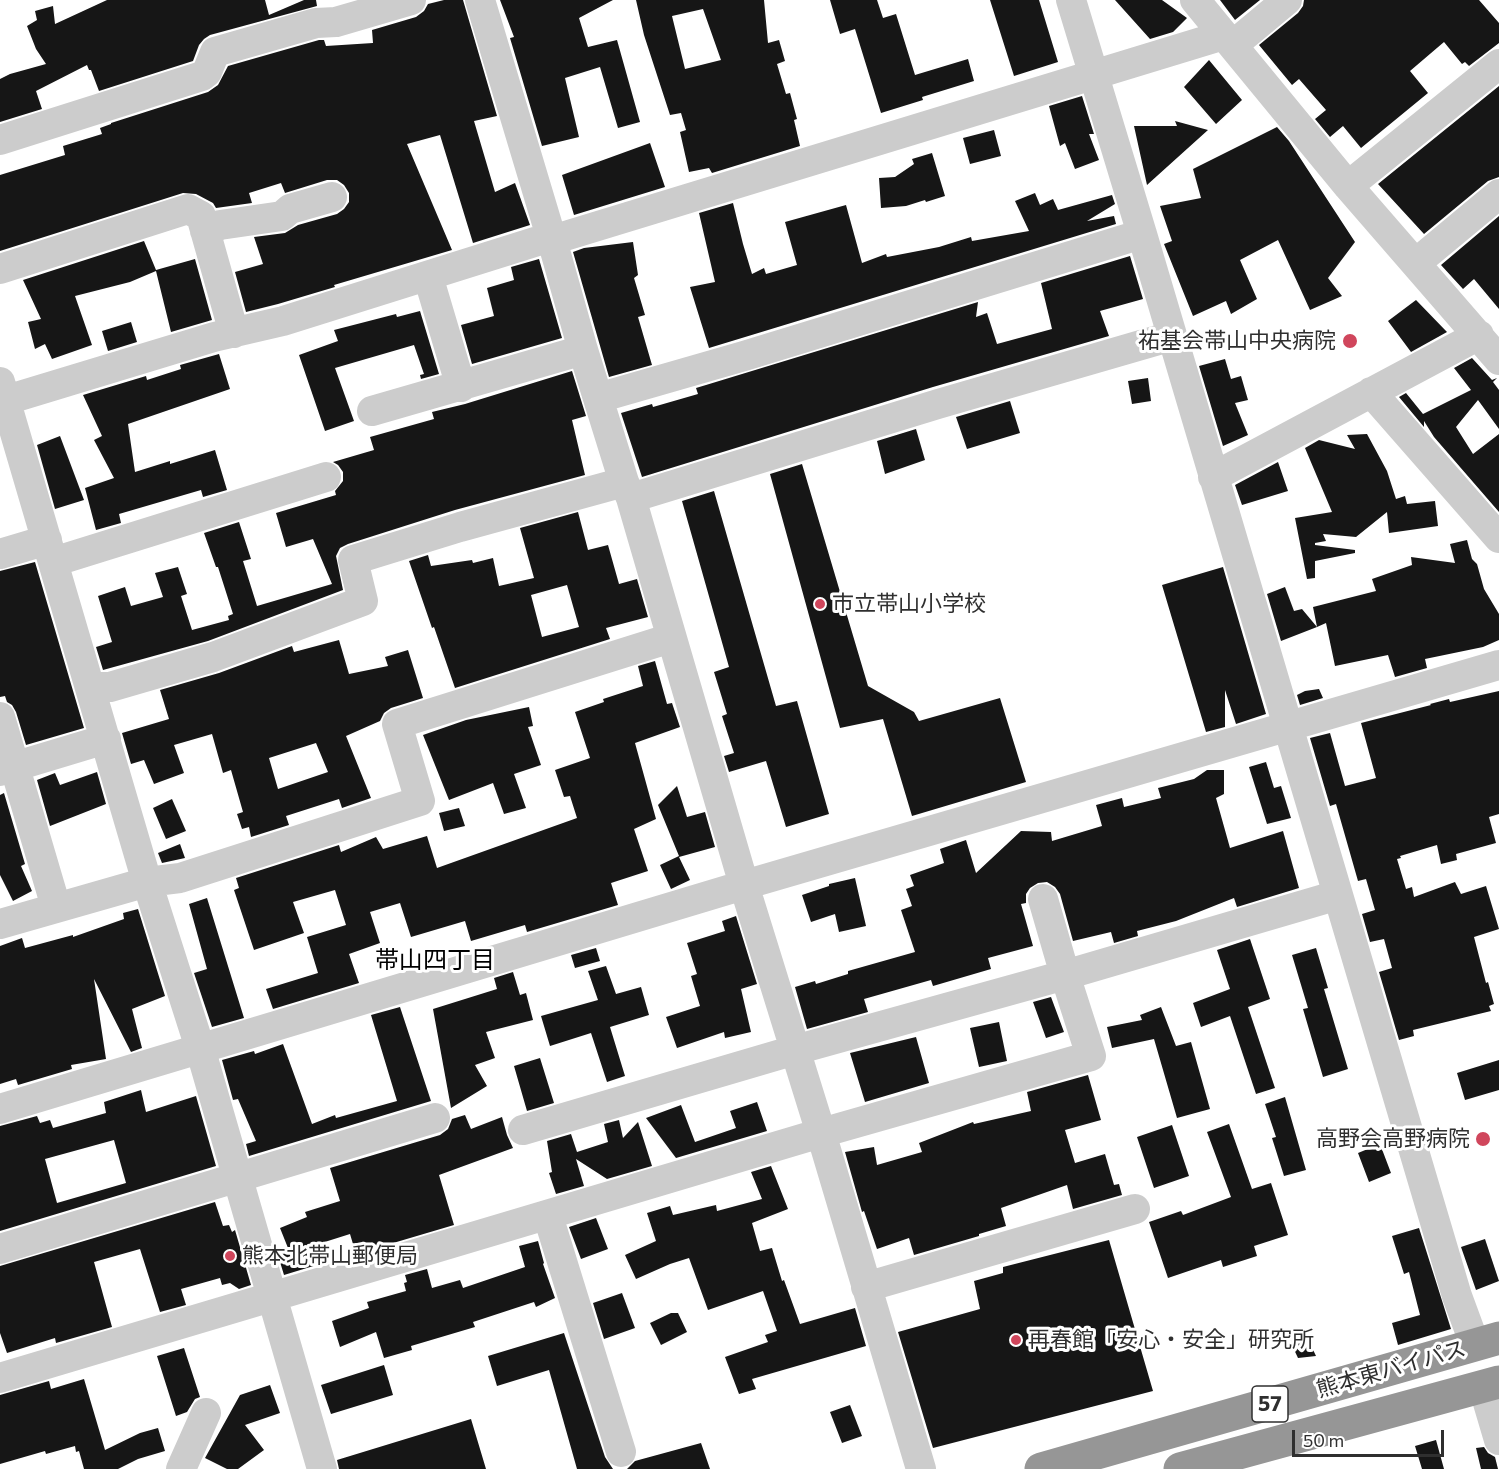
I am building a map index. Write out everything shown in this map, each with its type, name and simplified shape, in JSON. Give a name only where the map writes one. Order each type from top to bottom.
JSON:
[{"type":"highway","name":"熊本東バイパス","points":[[1041,1469],[1487,1342]]},
{"type":"highway","name":"熊本東バイパス","points":[[1180,1469],[1491,1384]]},
{"type":"street","points":[[0,140],[202,76],[207,72],[215,52],[316,23],[336,22],[411,0]]},
{"type":"street","points":[[480,0],[552,240],[582,350],[627,490],[921,1469]]},
{"type":"street","points":[[1071,0],[1457,1296],[1487,1342]]},
{"type":"street","points":[[1195,0],[1348,186],[1416,263],[1490,341],[1371,392],[1213,477]]},
{"type":"street","points":[[322,1469],[200,1048],[147,882],[2,395],[214,337],[284,321],[542,240],[552,240],[1094,76],[1229,40],[1287,0]]},
{"type":"street","points":[[1348,186],[1499,64]]},
{"type":"street","points":[[1416,263],[1499,194]]},
{"type":"street","points":[[205,231],[231,223],[282,216],[290,209],[332,197]]},
{"type":"street","points":[[0,269],[188,209],[201,216],[234,333]]},
{"type":"street","points":[[598,398],[744,356],[1142,234]]},
{"type":"street","points":[[428,276],[461,387]]},
{"type":"street","points":[[90,687],[110,687],[213,657],[363,601],[353,560],[460,527],[627,490],[938,404],[1172,336]]},
{"type":"street","points":[[372,411],[582,350]]},
{"type":"street","points":[[1371,392],[1499,538]]},
{"type":"street","points":[[0,554],[50,551],[326,477]]},
{"type":"street","points":[[0,924],[147,882],[180,878],[420,801],[397,724],[671,639]]},
{"type":"street","points":[[0,1109],[744,885],[1499,665]]},
{"type":"street","points":[[0,717],[7,769],[56,907]]},
{"type":"street","points":[[7,769],[106,739]]},
{"type":"street","points":[[523,1130],[1338,895]]},
{"type":"street","points":[[0,1378],[821,1133],[1091,1056],[1043,899]]},
{"type":"street","points":[[0,1249],[435,1118]]},
{"type":"street","points":[[866,1287],[1135,1209]]},
{"type":"street","points":[[548,1216],[621,1452]]},
{"type":"street","points":[[1491,1384],[1499,1440]]},
{"type":"street","points":[[181,1469],[206,1413]]},
{"type":"building","points":[[107,0],[265,0],[269,15],[304,0],[316,0],[317,6],[210,35],[199,45],[193,61],[99,91],[87,65],[36,91],[42,109],[0,122],[0,79],[46,64],[36,49],[27,26],[37,20],[35,11],[53,6],[55,24]]},
{"type":"building","points":[[444,0],[463,0],[497,116],[474,121],[495,192],[515,183],[530,225],[473,243],[440,135],[407,144],[452,250],[278,304],[246,312],[235,272],[263,264],[254,237],[285,233],[298,225],[337,214],[344,209],[349,202],[349,193],[337,180],[327,180],[285,193],[281,183],[249,193],[252,203],[216,208],[213,203],[196,194],[183,193],[0,251],[0,175],[65,155],[63,146],[102,134],[100,128],[111,123],[208,92],[218,85],[228,66],[319,40],[324,40],[326,46],[373,43],[372,30],[416,17],[424,11],[428,4]]},
{"type":"building","points":[[500,0],[613,0],[579,18],[588,47],[617,40],[640,122],[618,128],[600,67],[565,78],[579,137],[542,146],[510,38],[514,37]]},
{"type":"building","points":[[636,0],[764,0],[768,43],[779,40],[785,61],[777,64],[786,94],[790,93],[797,119],[794,120],[800,146],[712,173],[709,168],[689,172],[680,132],[686,130],[681,113],[670,115],[644,35]],"holes":[[[703,9],[721,60],[685,69],[672,16]]]},
{"type":"building","points":[[830,0],[877,0],[883,18],[896,14],[915,75],[968,59],[974,81],[881,113],[855,29],[840,34]]},
{"type":"building","points":[[990,0],[1039,0],[1058,62],[1014,76]]},
{"type":"building","points":[[1115,0],[1162,0],[1187,18],[1173,32],[1150,39]]},
{"type":"building","points":[[1220,0],[1260,0],[1235,20]]},
{"type":"building","points":[[1304,0],[1479,0],[1499,23],[1499,43],[1469,66],[1465,62],[1462,64],[1444,42],[1410,71],[1428,93],[1361,148],[1343,126],[1330,137],[1315,119],[1326,110],[1299,79],[1292,85],[1259,45],[1298,13]]},
{"type":"building","points":[[1209,60],[1242,100],[1216,124],[1184,87]]},
{"type":"building","points":[[1499,86],[1499,177],[1488,181],[1424,234],[1378,184]]},
{"type":"building","points":[[1082,96],[1094,134],[1089,134],[1099,160],[1075,169],[1065,143],[1060,146],[1049,106]]},
{"type":"building","points":[[1175,121],[1208,130],[1147,185],[1134,126],[1177,126]]},
{"type":"building","points":[[1277,127],[1289,141],[1355,242],[1328,278],[1342,296],[1310,310],[1278,240],[1240,260],[1257,299],[1231,314],[1226,301],[1193,316],[1164,244],[1172,241],[1160,206],[1201,198],[1193,169]]},
{"type":"building","points":[[994,130],[1001,156],[970,164],[963,138]]},
{"type":"building","points":[[650,143],[665,187],[574,215],[562,175]]},
{"type":"building","points":[[932,153],[945,196],[906,206],[881,208],[879,178],[895,177],[914,164],[912,159]]},
{"type":"building","points":[[1035,193],[1040,205],[1053,199],[1058,210],[1112,195],[1115,204],[1087,221],[1114,216],[1116,224],[709,348],[690,287],[715,282],[699,213],[733,203],[752,274],[764,268],[766,274],[797,265],[785,222],[846,205],[862,263],[886,254],[887,257],[939,247],[971,237],[972,241],[1029,231],[1015,201]]},
{"type":"building","points":[[1499,216],[1499,309],[1474,279],[1463,289],[1441,265]]},
{"type":"building","points":[[144,241],[156,270],[195,259],[212,320],[171,332],[156,271],[130,282],[75,296],[92,345],[52,359],[45,344],[35,349],[28,322],[41,319],[23,280]]},
{"type":"building","points":[[633,242],[638,275],[634,278],[645,315],[638,317],[652,365],[609,377],[573,252],[584,248]]},
{"type":"building","points":[[1130,256],[1143,299],[1100,311],[1109,336],[933,387],[642,477],[621,413],[652,404],[653,407],[698,394],[696,388],[978,302],[976,317],[987,313],[997,344],[1052,329],[1041,283]]},
{"type":"building","points":[[539,259],[562,338],[472,364],[461,325],[494,316],[487,288],[514,280],[511,267]]},
{"type":"building","points":[[1416,300],[1447,332],[1411,352],[1388,321]]},
{"type":"building","points":[[420,311],[439,374],[421,379],[420,375],[424,374],[414,345],[335,368],[354,421],[325,431],[299,355],[338,341],[334,330],[396,314],[397,317]]},
{"type":"building","points":[[131,322],[137,342],[108,351],[102,331]]},
{"type":"building","points":[[219,354],[230,389],[128,424],[135,472],[215,450],[227,490],[203,497],[201,490],[119,514],[121,523],[96,530],[85,488],[114,478],[94,440],[102,436],[83,395],[146,376],[147,380],[181,369],[180,365]]},
{"type":"building","points":[[1472,358],[1492,380],[1497,378],[1493,382],[1499,390],[1499,429],[1478,400],[1456,427],[1473,454],[1499,434],[1499,512],[1434,437],[1424,421],[1424,427],[1399,397],[1406,393],[1423,414],[1471,390],[1454,368]]},
{"type":"building","points":[[1225,359],[1231,379],[1241,376],[1248,400],[1235,403],[1248,435],[1223,446],[1199,366]]},
{"type":"building","points":[[572,371],[586,416],[572,420],[585,475],[455,510],[348,544],[340,548],[336,556],[343,590],[208,641],[103,670],[96,647],[112,642],[98,596],[125,587],[131,606],[163,597],[155,573],[178,567],[187,594],[181,596],[192,630],[229,620],[228,616],[233,614],[204,533],[239,522],[251,559],[243,561],[257,606],[332,584],[313,539],[286,547],[276,513],[336,495],[335,491],[343,481],[343,472],[333,462],[374,450],[370,437],[434,419],[432,412]]},
{"type":"building","points":[[1148,378],[1151,401],[1132,404],[1128,381]]},
{"type":"building","points":[[1010,401],[1020,433],[967,449],[956,417]]},
{"type":"building","points":[[916,429],[925,460],[885,474],[877,441]]},
{"type":"building","points":[[1367,434],[1387,471],[1396,499],[1405,496],[1407,504],[1435,501],[1438,526],[1389,533],[1387,512],[1356,537],[1323,534],[1326,541],[1315,543],[1315,545],[1355,550],[1355,553],[1315,561],[1315,578],[1307,579],[1295,518],[1332,512],[1305,448],[1319,440],[1355,449],[1347,435]]},
{"type":"building","points":[[60,436],[84,500],[55,509],[37,445]]},
{"type":"building","points":[[1278,462],[1288,491],[1242,505],[1235,485]]},
{"type":"building","points":[[802,464],[868,686],[914,712],[919,721],[1000,698],[1026,782],[912,816],[883,719],[840,728],[770,474]]},
{"type":"building","points":[[714,491],[776,706],[797,701],[829,814],[786,827],[766,761],[729,772],[724,756],[734,753],[722,716],[727,714],[714,672],[729,667],[682,501]]},
{"type":"building","points":[[578,512],[588,550],[608,545],[619,584],[637,579],[648,617],[606,628],[610,639],[455,688],[409,561],[428,555],[431,566],[472,560],[473,563],[493,558],[499,586],[534,578],[520,528]],"holes":[[[567,585],[579,627],[542,637],[531,595]]]},
{"type":"building","points":[[1467,540],[1484,589],[1499,614],[1499,640],[1483,647],[1425,659],[1427,668],[1395,677],[1388,655],[1335,666],[1326,623],[1317,627],[1313,607],[1376,591],[1372,579],[1412,565],[1411,557],[1455,563],[1450,544]]},
{"type":"building","points":[[35,562],[84,728],[26,745],[16,712],[5,696],[0,697],[0,571]]},
{"type":"building","points":[[1223,567],[1266,714],[1236,724],[1225,690],[1225,727],[1206,732],[1162,585]]},
{"type":"building","points":[[1285,587],[1294,611],[1302,609],[1317,627],[1281,641],[1267,594]]},
{"type":"building","points":[[339,640],[349,674],[388,666],[385,657],[408,650],[423,698],[391,708],[384,713],[380,721],[346,736],[371,798],[342,808],[339,799],[286,816],[289,825],[251,837],[249,827],[242,829],[237,814],[243,812],[231,770],[223,773],[212,734],[174,745],[184,773],[154,784],[144,760],[131,764],[122,733],[169,719],[160,690],[219,673],[292,646],[294,652]],"holes":[[[316,743],[328,772],[278,789],[269,758]]]},
{"type":"building","points":[[655,661],[667,704],[672,703],[680,727],[635,743],[656,819],[634,829],[648,871],[611,883],[618,905],[527,932],[525,925],[471,941],[465,921],[411,937],[400,903],[370,912],[380,943],[349,954],[359,983],[273,1009],[266,989],[318,973],[307,937],[346,925],[335,890],[293,902],[304,933],[254,950],[234,890],[239,888],[236,878],[339,845],[341,852],[376,837],[383,849],[427,836],[437,868],[577,818],[570,796],[564,797],[555,770],[590,758],[575,712],[604,702],[603,699],[643,686],[638,666]]},
{"type":"building","points":[[1319,689],[1323,698],[1300,705],[1297,695]]},
{"type":"building","points":[[1499,691],[1499,814],[1489,817],[1496,843],[1456,854],[1457,860],[1441,864],[1437,845],[1400,856],[1401,858],[1397,859],[1406,889],[1412,887],[1414,897],[1455,882],[1461,894],[1486,886],[1499,929],[1474,937],[1494,1004],[1489,1006],[1491,1011],[1413,1030],[1414,1036],[1399,1040],[1379,972],[1392,968],[1384,939],[1370,942],[1362,914],[1375,910],[1366,879],[1358,881],[1336,804],[1330,806],[1310,738],[1330,733],[1345,786],[1376,778],[1361,723],[1449,699],[1450,702]]},
{"type":"building","points":[[529,707],[533,726],[528,727],[541,765],[514,774],[526,808],[504,814],[493,783],[449,800],[423,735],[466,720]]},
{"type":"building","points":[[1266,762],[1274,788],[1281,786],[1291,818],[1267,824],[1249,767]]},
{"type":"building","points":[[1207,770],[1224,770],[1224,794],[1216,798],[1230,848],[1283,831],[1299,888],[1237,907],[1234,898],[1176,921],[1137,931],[1138,936],[1114,943],[1111,932],[1073,941],[1060,894],[1047,882],[1038,883],[1026,894],[1026,903],[1021,904],[1033,946],[988,958],[991,969],[933,986],[931,980],[864,999],[868,1012],[807,1029],[795,987],[815,981],[816,984],[848,974],[848,971],[915,952],[901,910],[912,906],[906,889],[914,886],[910,875],[944,863],[940,849],[966,840],[976,873],[1021,831],[1051,832],[1052,841],[1102,826],[1096,805],[1122,798],[1124,807],[1161,798],[1158,788],[1194,779]]},
{"type":"building","points":[[97,772],[106,804],[50,826],[37,780],[55,773],[60,785]]},
{"type":"building","points":[[677,786],[687,817],[705,812],[715,847],[679,857],[690,880],[671,889],[660,865],[679,856],[658,805]]},
{"type":"building","points":[[4,793],[25,864],[21,866],[32,891],[13,901],[0,875],[0,795]]},
{"type":"building","points":[[172,799],[186,831],[166,839],[153,808]]},
{"type":"building","points":[[459,808],[465,826],[444,831],[439,813]]},
{"type":"building","points":[[180,844],[185,858],[162,863],[158,853]]},
{"type":"building","points":[[855,878],[866,926],[839,932],[835,914],[811,922],[802,895],[829,886],[829,884]]},
{"type":"building","points":[[207,898],[244,1018],[212,1027],[194,973],[207,969],[189,904]]},
{"type":"building","points":[[138,909],[165,996],[132,1009],[142,1048],[131,1052],[94,979],[106,1059],[71,1065],[72,1069],[18,1085],[16,1079],[0,1084],[0,946],[22,938],[25,948],[73,935],[73,937],[124,919],[123,913]]},
{"type":"building","points":[[736,916],[757,984],[741,989],[751,1032],[725,1038],[724,1032],[677,1048],[666,1017],[700,1006],[691,976],[697,974],[687,943],[725,931],[722,921]]},
{"type":"building","points":[[1250,939],[1270,999],[1248,1007],[1275,1088],[1256,1094],[1230,1016],[1201,1027],[1193,1003],[1230,989],[1217,950]]},
{"type":"building","points":[[596,948],[600,961],[575,968],[571,955]]},
{"type":"building","points":[[1316,948],[1328,988],[1324,989],[1348,1069],[1323,1077],[1303,1009],[1308,1008],[1292,955]]},
{"type":"building","points":[[606,966],[616,994],[641,987],[649,1015],[610,1027],[625,1076],[607,1082],[591,1033],[550,1046],[541,1016],[598,1000],[588,971]]},
{"type":"building","points":[[513,972],[520,995],[526,993],[533,1020],[486,1032],[495,1058],[475,1065],[487,1086],[451,1108],[433,1009],[497,989],[494,978]]},
{"type":"building","points":[[1051,997],[1064,1032],[1046,1038],[1033,1002]]},
{"type":"building","points":[[400,1007],[431,1101],[249,1156],[246,1144],[256,1141],[238,1099],[233,1100],[222,1060],[254,1051],[255,1054],[283,1044],[312,1124],[335,1115],[336,1118],[397,1101],[371,1015]]},
{"type":"building","points":[[1161,1007],[1176,1046],[1191,1042],[1210,1109],[1177,1118],[1154,1039],[1112,1048],[1107,1027],[1142,1020],[1140,1015]]},
{"type":"building","points":[[999,1022],[1007,1061],[979,1067],[970,1028]]},
{"type":"building","points":[[916,1037],[929,1083],[865,1102],[850,1053]]},
{"type":"building","points":[[540,1058],[554,1103],[527,1111],[514,1066]]},
{"type":"building","points":[[1499,1060],[1499,1090],[1465,1100],[1457,1073]]},
{"type":"building","points":[[1088,1075],[1101,1120],[1065,1130],[1075,1163],[1105,1154],[1114,1185],[1119,1184],[1122,1195],[1073,1209],[1067,1185],[1001,1208],[1006,1226],[979,1234],[979,1236],[914,1255],[909,1238],[877,1249],[864,1211],[862,1212],[845,1152],[874,1147],[877,1165],[922,1152],[919,1143],[973,1122],[974,1124],[1031,1111],[1027,1092]]},
{"type":"building","points":[[141,1090],[146,1112],[196,1096],[216,1166],[0,1231],[0,1126],[37,1116],[40,1123],[50,1120],[53,1128],[106,1113],[104,1102]],"holes":[[[114,1140],[126,1183],[57,1203],[45,1159]]]},
{"type":"building","points":[[1285,1097],[1306,1170],[1284,1176],[1272,1138],[1276,1137],[1265,1104]]},
{"type":"building","points":[[757,1102],[767,1131],[676,1158],[646,1118],[681,1105],[695,1142],[736,1128],[730,1111]]},
{"type":"building","points":[[465,1115],[471,1129],[502,1117],[513,1148],[439,1175],[454,1225],[356,1254],[350,1234],[312,1246],[320,1264],[284,1275],[277,1252],[288,1248],[280,1228],[307,1217],[305,1212],[340,1201],[330,1168],[440,1135],[448,1129],[452,1119]]},
{"type":"building","points":[[619,1120],[623,1138],[638,1122],[652,1166],[607,1179],[576,1159],[584,1186],[556,1194],[549,1173],[552,1172],[547,1141],[571,1134],[577,1152],[608,1142],[604,1124]]},
{"type":"building","points":[[1229,1124],[1252,1189],[1271,1183],[1288,1235],[1254,1246],[1257,1256],[1223,1267],[1221,1260],[1168,1278],[1149,1222],[1181,1211],[1183,1215],[1231,1197],[1207,1132]]},
{"type":"building","points":[[1172,1125],[1189,1176],[1154,1188],[1137,1137]]},
{"type":"building","points":[[1380,1144],[1391,1173],[1369,1182],[1358,1153]]},
{"type":"building","points":[[771,1166],[788,1209],[752,1223],[760,1251],[772,1248],[782,1281],[784,1280],[800,1324],[855,1308],[866,1346],[752,1379],[756,1389],[739,1394],[725,1357],[768,1342],[765,1335],[777,1331],[763,1291],[708,1310],[689,1258],[636,1279],[625,1255],[656,1241],[647,1213],[670,1206],[673,1215],[716,1205],[717,1211],[762,1199],[751,1172]]},
{"type":"building","points":[[215,1202],[223,1226],[229,1225],[232,1232],[235,1230],[251,1285],[239,1289],[230,1283],[222,1285],[220,1278],[181,1289],[186,1305],[160,1312],[140,1249],[94,1262],[112,1327],[56,1343],[55,1338],[7,1353],[0,1333],[0,1266]]},
{"type":"building","points":[[596,1218],[608,1249],[581,1259],[569,1227]]},
{"type":"building","points":[[1419,1228],[1451,1329],[1398,1345],[1392,1323],[1420,1315],[1409,1272],[1404,1274],[1392,1236]]},
{"type":"building","points":[[1485,1239],[1499,1281],[1476,1290],[1461,1247]]},
{"type":"building","name":"再春館「安心・安全」研究所","points":[[1109,1240],[1153,1391],[933,1448],[898,1332],[980,1309],[974,1281],[1003,1273],[1003,1267]]},
{"type":"building","points":[[538,1241],[555,1298],[536,1307],[534,1302],[473,1322],[475,1327],[411,1346],[412,1350],[384,1358],[376,1332],[340,1347],[332,1321],[369,1308],[367,1302],[406,1291],[405,1275],[427,1269],[432,1288],[460,1280],[463,1288],[525,1267],[519,1246]]},
{"type":"building","points":[[622,1293],[635,1328],[604,1339],[593,1303]]},
{"type":"building","points":[[671,1313],[678,1313],[687,1332],[661,1345],[650,1323]]},
{"type":"building","points":[[564,1333],[605,1457],[613,1469],[577,1469],[549,1370],[497,1386],[488,1356]]},
{"type":"building","points":[[1307,1337],[1316,1356],[1298,1358],[1290,1341]]},
{"type":"building","points":[[184,1348],[200,1397],[195,1399],[187,1412],[176,1416],[157,1356]]},
{"type":"building","points":[[384,1365],[393,1395],[331,1414],[321,1385]]},
{"type":"building","points":[[84,1379],[105,1450],[140,1433],[158,1428],[165,1451],[138,1459],[118,1469],[84,1469],[79,1451],[76,1452],[75,1446],[46,1454],[45,1451],[0,1464],[0,1395],[49,1381],[51,1389]]},
{"type":"building","points":[[270,1385],[280,1413],[245,1425],[264,1450],[238,1469],[227,1469],[205,1458],[240,1395]]},
{"type":"building","points":[[850,1405],[862,1436],[842,1443],[830,1412]]},
{"type":"building","points":[[471,1419],[486,1469],[339,1469],[337,1460]]},
{"type":"building","points":[[1436,1440],[1444,1469],[1422,1469],[1415,1446]]},
{"type":"building","points":[[701,1443],[710,1469],[627,1469],[635,1461]]},
{"type":"building","points":[[1484,1447],[1495,1457],[1498,1469],[1481,1469],[1476,1448]]},
{"type":"place","name":"祐基会帯山中央病院","points":[[1350,341]]},
{"type":"place","name":"市立帯山小学校","points":[[820,604]]},
{"type":"place","name":"高野会高野病院","points":[[1483,1139]]},
{"type":"place","name":"熊本北帯山郵便局","points":[[230,1256]]},
{"type":"place","name":"再春館「安心・安全」研究所","points":[[1016,1340]]},
{"type":"district","name":"帯山四丁目","points":[[435,960]]}]
